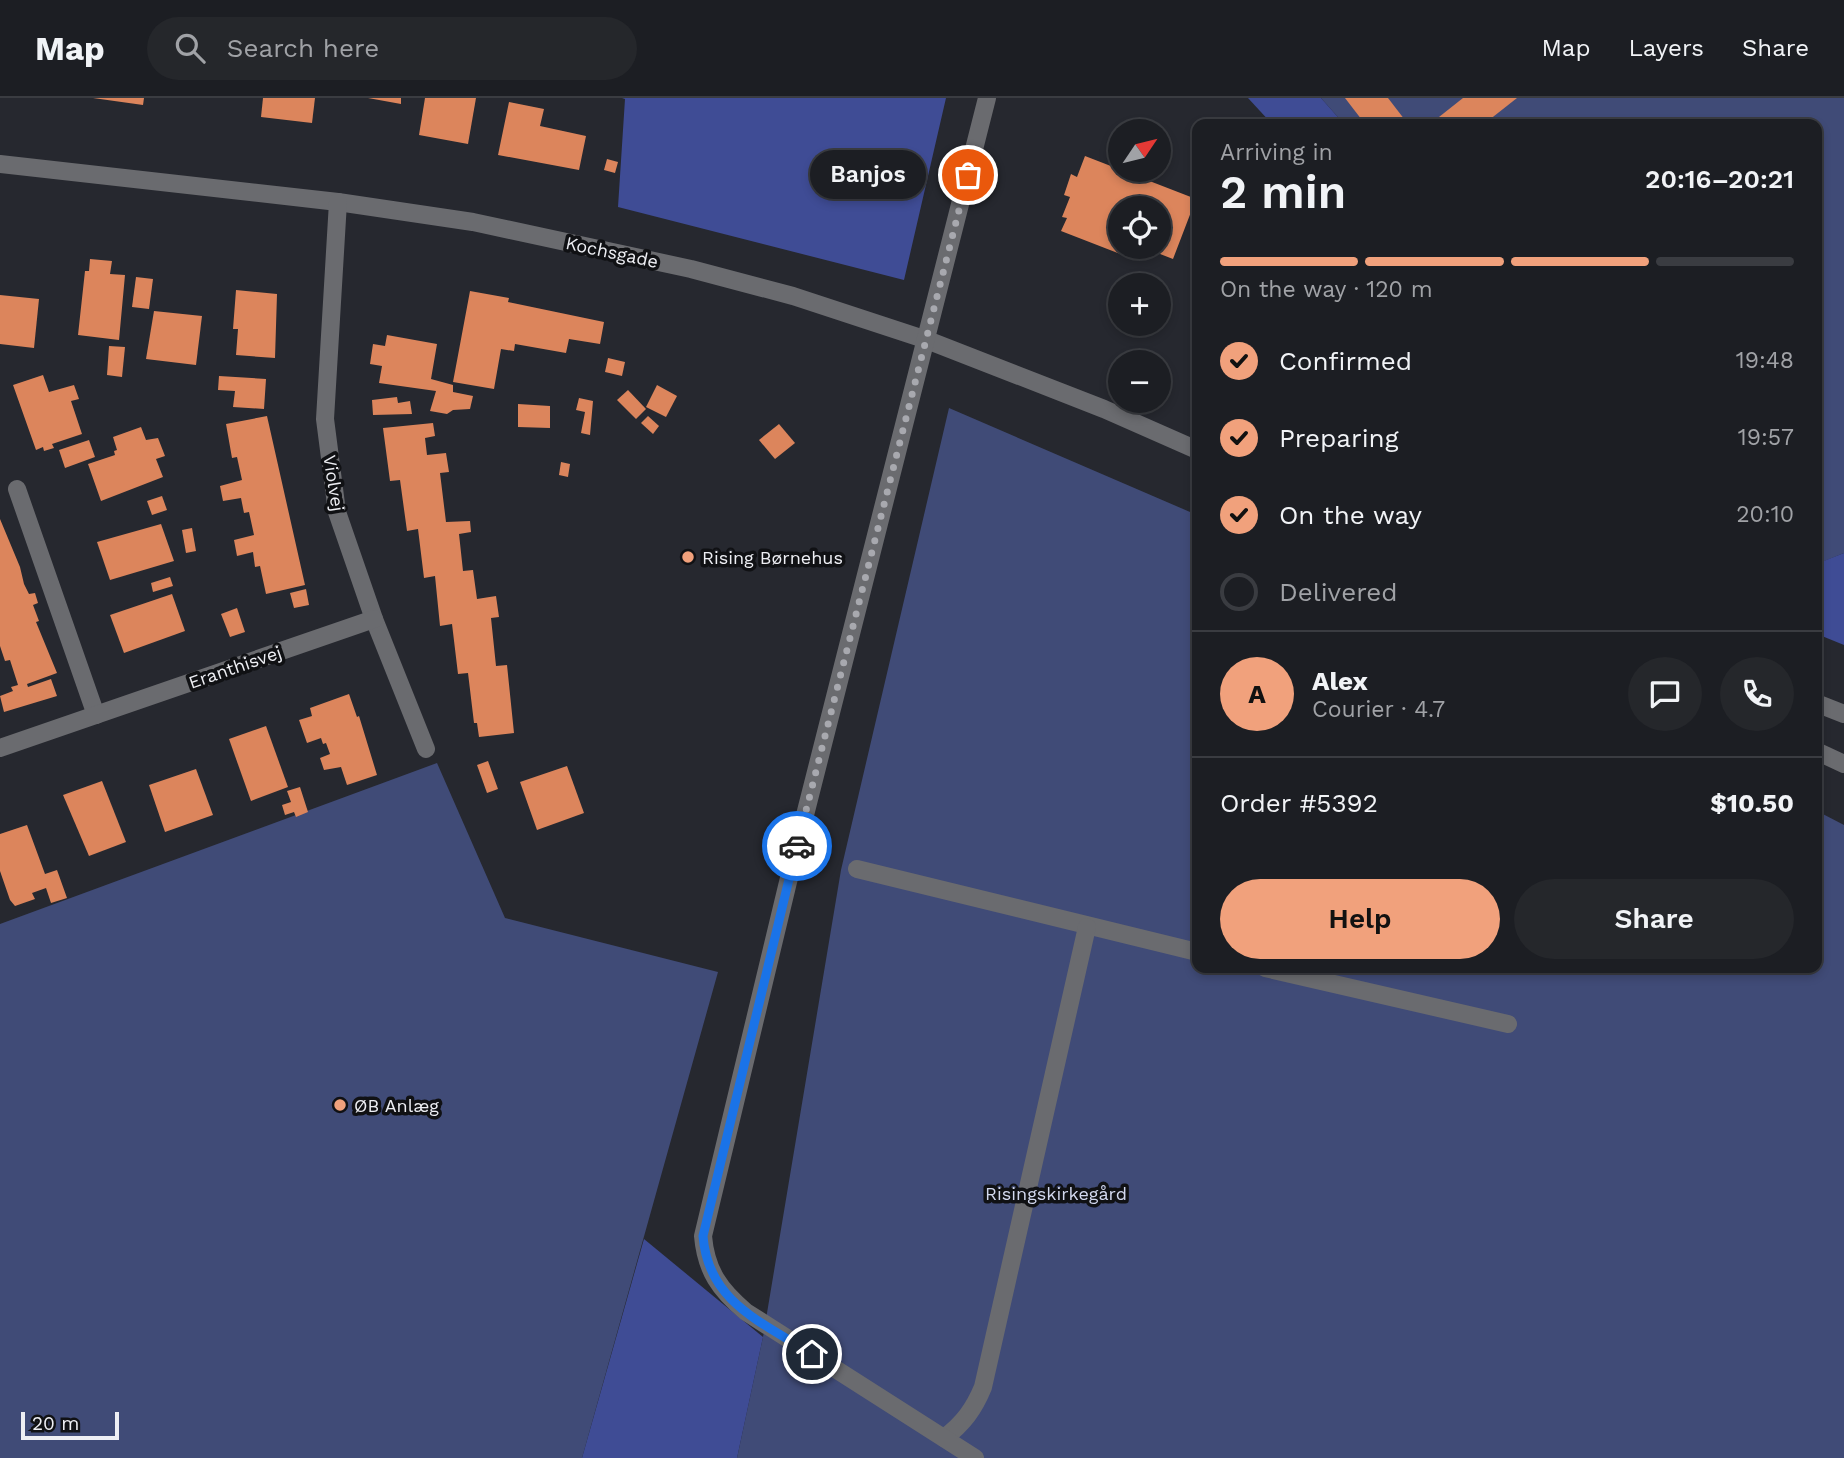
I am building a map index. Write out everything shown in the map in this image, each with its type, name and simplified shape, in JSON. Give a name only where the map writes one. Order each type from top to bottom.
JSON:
[{"type":"street","points":[[975,1458],[746,1312],[725,1294],[712,1276],[705,1255],[703,1236],[788,882],[987,98]]},
{"type":"street","name":"Kochsgade","points":[[0,164],[338,202],[473,222],[691,269],[793,296],[927,340],[1104,409],[1192,448]]},
{"type":"street","name":"Violvej","points":[[338,202],[325,419],[337,512],[374,619],[426,749]]},
{"type":"street","points":[[17,489],[96,715]]},
{"type":"street","name":"Eranthisvej","points":[[0,748],[374,619]]},
{"type":"street","points":[[1822,705],[1844,714]]},
{"type":"street","points":[[1822,754],[1844,764]]},
{"type":"street","points":[[857,869],[1192,951]]},
{"type":"street","points":[[944,1438],[958,1427],[975,1406],[983,1387],[1087,927]]},
{"type":"street","points":[[1287,973],[1508,1024]]},
{"type":"green space","points":[[1321,98],[1844,98],[1844,553],[1822,562],[1822,119],[1340,119]]},
{"type":"green space","name":"Risingskirkegård","points":[[949,408],[1192,513],[1192,973],[1822,973],[1822,814],[1844,825],[1844,1458],[737,1458],[763,1337],[841,870]]},
{"type":"green space","name":"ØB Anlæg","points":[[437,763],[505,918],[718,972],[582,1458],[0,1458],[0,924]]},
{"type":"shaded area","points":[[622,98],[946,98],[904,280],[618,207],[625,99]]},
{"type":"shaded area","points":[[1248,98],[1321,98],[1340,119],[1267,119]]},
{"type":"shaded area","points":[[1844,553],[1844,645],[1822,636],[1822,562]]},
{"type":"shaded area","points":[[644,1239],[763,1337],[737,1458],[582,1458]]},
{"type":"building","points":[[93,98],[144,98],[143,105]]},
{"type":"building","points":[[263,98],[315,98],[312,123],[261,117]]},
{"type":"building","points":[[368,98],[401,98],[401,104]]},
{"type":"building","points":[[425,98],[476,98],[468,144],[419,135]]},
{"type":"building","points":[[1345,98],[1388,98],[1404,119],[1361,119]]},
{"type":"building","points":[[1463,98],[1517,98],[1490,119],[1439,117]]},
{"type":"building","points":[[509,102],[544,109],[540,126],[586,136],[579,170],[498,155]]},
{"type":"building","points":[[1085,156],[1108,165],[1108,182],[1152,182],[1192,197],[1192,209],[1173,259],[1171,196],[1108,196],[1108,249],[1061,231],[1067,218],[1062,217],[1070,197],[1064,195],[1071,174],[1077,177]]},
{"type":"building","points":[[607,159],[618,162],[615,173],[604,170]]},
{"type":"building","points":[[90,259],[112,261],[110,274],[125,275],[119,340],[78,335],[85,271],[89,271]]},
{"type":"building","points":[[136,277],[153,279],[149,309],[132,307]]},
{"type":"building","points":[[236,290],[277,294],[275,358],[236,355],[238,329],[233,329]]},
{"type":"building","points":[[470,291],[509,298],[508,302],[604,322],[600,344],[569,339],[566,353],[515,344],[514,351],[501,349],[494,389],[453,382]]},
{"type":"building","points":[[0,295],[39,299],[34,348],[0,344]]},
{"type":"building","points":[[154,311],[202,316],[196,365],[146,359]]},
{"type":"building","points":[[387,335],[437,344],[431,379],[453,385],[453,392],[473,396],[470,409],[453,410],[447,414],[430,411],[436,391],[379,383],[382,366],[370,364],[373,344],[385,346]]},
{"type":"building","points":[[109,346],[125,347],[122,377],[107,375]]},
{"type":"building","points":[[608,358],[625,362],[622,376],[605,372]]},
{"type":"building","points":[[43,375],[49,392],[74,385],[79,399],[71,401],[82,434],[52,444],[54,448],[44,451],[43,447],[36,450],[13,385]]},
{"type":"building","points":[[219,376],[266,379],[264,409],[233,407],[235,391],[218,390]]},
{"type":"building","points":[[657,385],[677,396],[666,417],[646,407]]},
{"type":"building","points":[[628,390],[646,409],[636,419],[617,400]]},
{"type":"building","points":[[397,397],[398,403],[410,401],[412,414],[373,415],[372,400]]},
{"type":"building","points":[[579,398],[593,401],[590,435],[581,433],[585,412],[576,410]]},
{"type":"building","points":[[518,404],[550,406],[550,428],[518,427]]},
{"type":"building","points":[[267,416],[305,585],[266,594],[260,566],[255,567],[253,552],[237,556],[234,540],[254,535],[249,512],[244,513],[241,498],[223,501],[220,486],[242,480],[237,457],[232,458],[226,424]]},
{"type":"building","points":[[648,416],[659,426],[653,434],[641,423]]},
{"type":"building","points":[[433,423],[435,436],[425,438],[427,455],[446,453],[449,472],[440,473],[446,522],[470,521],[471,532],[459,534],[463,571],[473,570],[477,599],[496,596],[499,617],[491,618],[496,666],[507,665],[514,733],[479,737],[477,723],[474,723],[468,673],[458,674],[452,624],[440,626],[435,576],[424,578],[418,529],[407,531],[400,480],[390,481],[383,428]]},
{"type":"building","points":[[779,424],[795,443],[775,459],[759,440]]},
{"type":"building","points":[[141,427],[146,440],[158,438],[165,456],[156,459],[163,477],[101,501],[88,464],[115,455],[114,451],[117,450],[113,437]]},
{"type":"building","points":[[89,440],[95,457],[65,468],[59,450]]},
{"type":"building","points":[[561,462],[570,464],[568,477],[559,475]]},
{"type":"building","points":[[162,496],[167,510],[152,515],[147,501]]},
{"type":"building","points":[[0,519],[20,567],[24,584],[29,594],[35,593],[38,603],[33,605],[39,621],[36,622],[57,673],[27,684],[28,687],[51,679],[57,696],[4,712],[0,696],[13,691],[11,687],[18,685],[10,660],[5,661],[0,646]]},
{"type":"building","points":[[161,524],[174,561],[110,580],[97,542]]},
{"type":"building","points":[[192,528],[196,551],[186,553],[182,530]]},
{"type":"building","points":[[170,577],[173,586],[153,592],[151,583]]},
{"type":"building","points":[[306,589],[309,605],[294,608],[290,593]]},
{"type":"building","points":[[172,594],[185,631],[124,653],[110,615]]},
{"type":"building","points":[[237,608],[245,632],[230,637],[221,614]]},
{"type":"building","points":[[349,694],[357,717],[359,716],[377,775],[347,785],[341,767],[324,770],[320,758],[330,754],[326,743],[323,744],[321,738],[307,743],[299,720],[312,716],[310,708]]},
{"type":"building","points":[[266,726],[288,787],[251,801],[229,739]]},
{"type":"building","points":[[488,761],[498,789],[487,793],[477,765]]},
{"type":"building","points":[[567,766],[584,813],[537,830],[520,782]]},
{"type":"building","points":[[196,769],[213,815],[165,832],[149,785]]},
{"type":"building","points":[[102,781],[126,842],[89,856],[63,795]]},
{"type":"building","points":[[300,787],[308,812],[296,817],[294,812],[285,815],[282,805],[291,802],[287,791]]},
{"type":"building","points":[[27,825],[45,874],[57,870],[67,898],[51,903],[46,888],[32,893],[35,899],[15,906],[10,900],[0,871],[0,834]]},
{"type":"way so far","points":[[797,846],[968,175]]},
{"type":"place","name":"Banjos","points":[[968,175]]},
{"type":"place","name":"Rising Børnehus","points":[[688,557]]},
{"type":"place","name":"ØB Anlæg","points":[[340,1105]]},
{"type":"route","points":[[797,846],[703,1236],[705,1255],[712,1276],[725,1294],[746,1312],[812,1354]]}]
